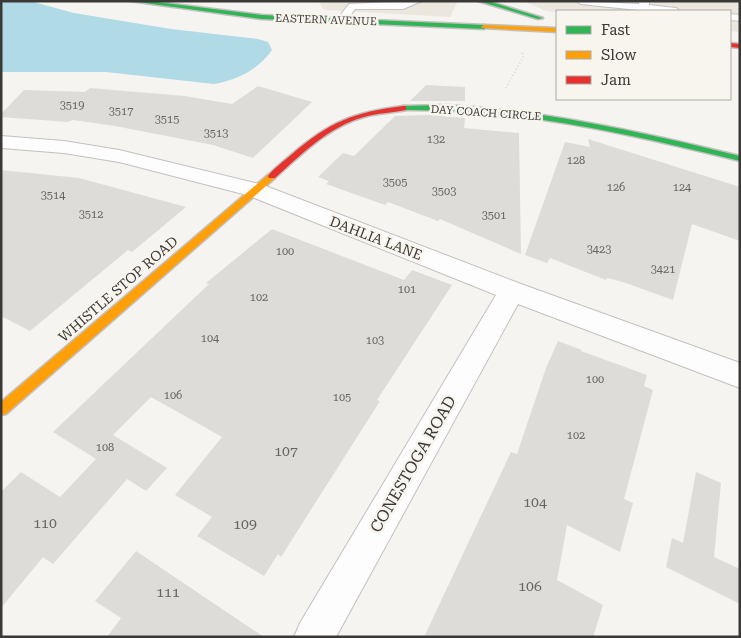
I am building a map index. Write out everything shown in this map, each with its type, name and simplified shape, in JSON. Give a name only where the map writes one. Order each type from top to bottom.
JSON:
[{"type":"street","name":"EASTERN AVENUE","points":[[133,1],[224,14],[556,30]]},
{"type":"street","points":[[441,24],[469,12],[481,1]]},
{"type":"street","points":[[481,1],[556,22]]},
{"type":"street","points":[[481,1],[520,28]]},
{"type":"street","name":"DAY COACH CIRCLE","points":[[255,190],[321,132],[347,119],[384,110],[450,109],[544,117],[640,134],[740,160]]},
{"type":"street","name":"DAHLIA LANE","points":[[1,142],[64,147],[119,156],[255,190],[512,291],[740,376]]},
{"type":"street","name":"WHISTLE STOP ROAD","points":[[7,397],[255,190]]},
{"type":"street","name":"CONESTOGA ROAD","points":[[314,637],[512,291]]},
{"type":"lane","points":[[341,21],[352,6],[403,6],[417,1]]},
{"type":"lane","points":[[581,1],[644,5],[671,10]]},
{"type":"path","points":[[499,92],[506,88],[523,57],[523,52],[518,48]]},
{"type":"shaded area","points":[[318,1],[455,1],[457,3],[450,17],[324,10]]},
{"type":"shaded area","points":[[523,1],[740,1],[740,32],[731,31],[731,10],[546,11]]},
{"type":"water","points":[[1,1],[30,1],[74,13],[171,29],[258,39],[268,42],[272,50],[260,63],[246,73],[231,80],[214,84],[106,72],[1,72]]},
{"type":"building","points":[[426,85],[465,87],[465,101],[410,101]]},
{"type":"building","points":[[258,86],[312,102],[253,158],[213,145],[115,126],[73,120],[67,122],[1,117],[1,114],[24,90],[85,92],[90,88],[185,96],[232,104]]},
{"type":"building","points":[[429,115],[465,118],[464,128],[519,133],[521,254],[440,219],[438,221],[388,202],[385,205],[326,184],[329,181],[318,177],[343,153],[354,156],[395,116]]},
{"type":"building","points":[[588,139],[740,187],[740,241],[692,224],[673,300],[623,282],[607,278],[606,280],[550,258],[547,263],[525,255],[565,142],[590,147]]},
{"type":"building","points":[[1,170],[79,178],[186,207],[132,252],[128,250],[30,331],[1,316]]},
{"type":"building","points":[[272,229],[404,280],[412,270],[452,285],[377,400],[380,401],[281,557],[278,554],[264,576],[197,536],[212,517],[175,495],[222,437],[151,397],[113,435],[167,468],[146,491],[127,479],[53,564],[43,557],[1,608],[1,492],[21,472],[60,497],[96,459],[53,432],[209,284],[206,283]]},
{"type":"building","points":[[558,341],[647,375],[644,386],[653,390],[624,499],[633,503],[620,552],[567,525],[557,580],[603,605],[593,637],[424,637],[511,452],[517,454],[546,368]]},
{"type":"building","points":[[696,472],[721,483],[714,557],[740,569],[740,604],[666,567],[672,538],[683,543]]},
{"type":"building","points":[[136,551],[264,637],[107,637],[121,618],[95,601]]},
{"type":"traffic: fast","points":[[133,1],[262,17],[484,27]]},
{"type":"traffic: fast","points":[[481,1],[540,18]]},
{"type":"traffic: fast","points":[[403,108],[488,110],[531,115],[616,130],[740,159]]},
{"type":"traffic: slow","points":[[484,27],[556,30]]},
{"type":"traffic: slow","points":[[1,410],[272,176]]},
{"type":"traffic: jam","points":[[731,45],[740,46]]},
{"type":"traffic: jam","points":[[272,176],[330,128],[361,115],[403,108]]}]
